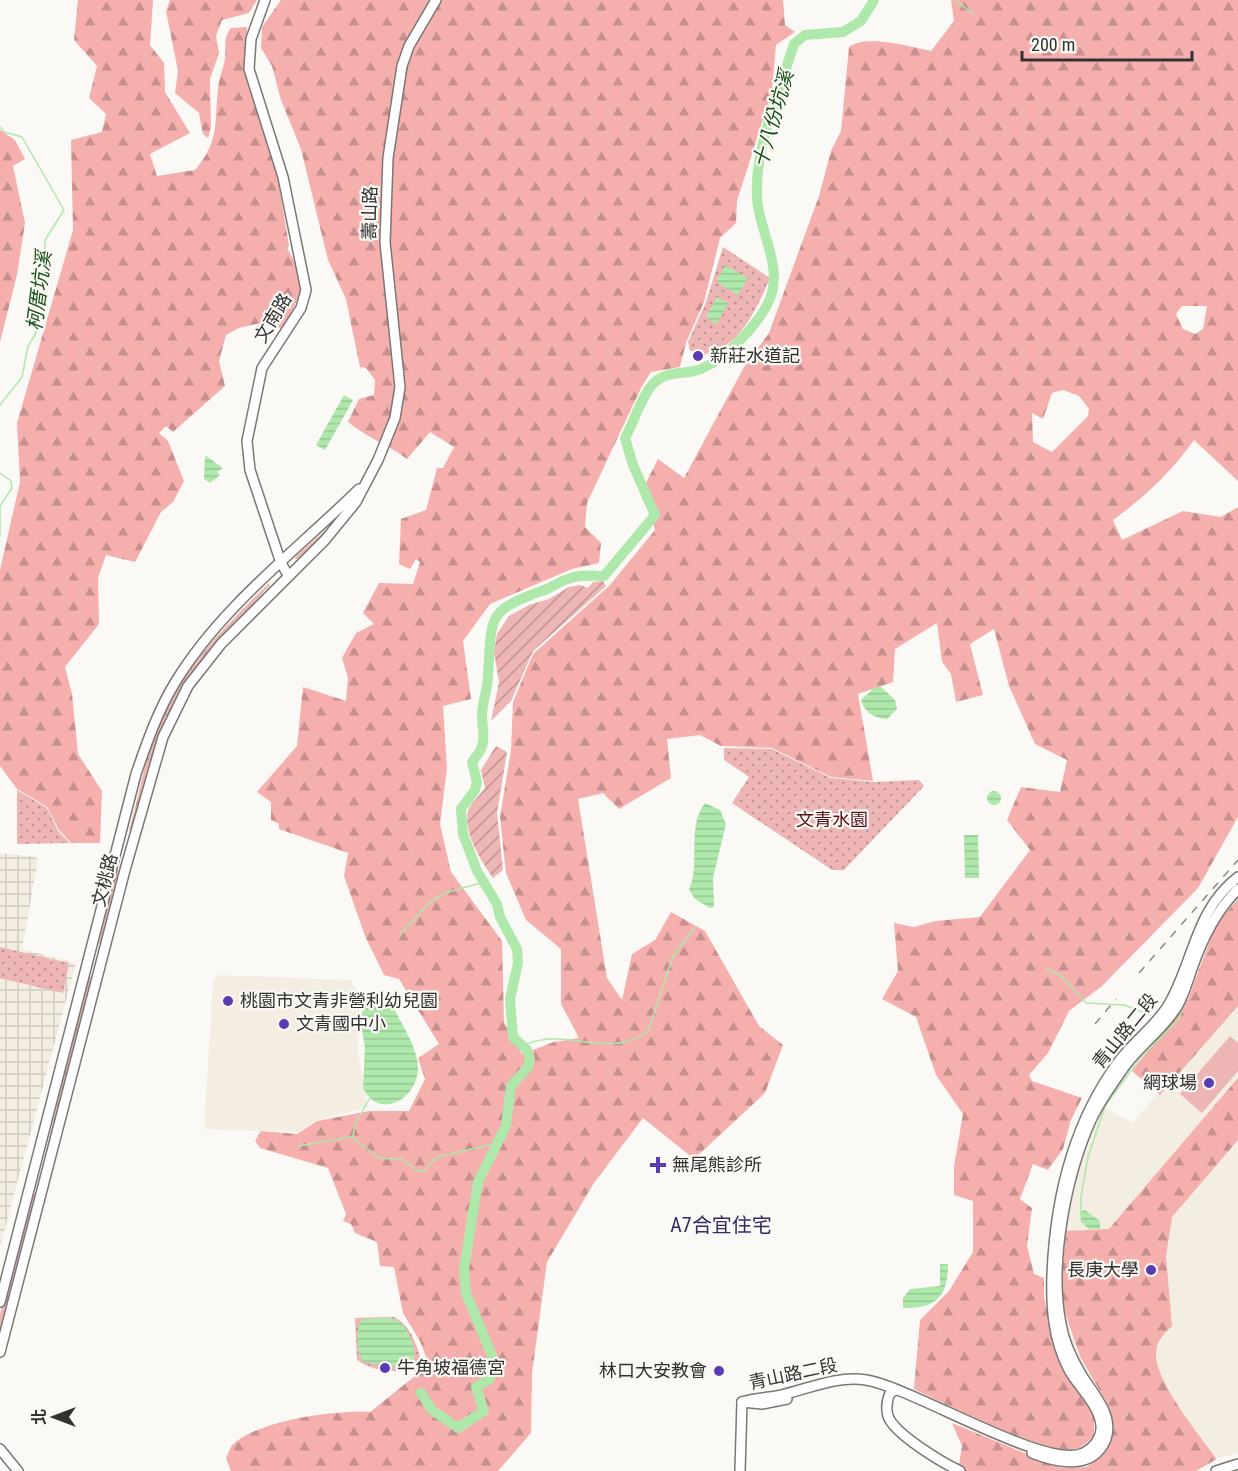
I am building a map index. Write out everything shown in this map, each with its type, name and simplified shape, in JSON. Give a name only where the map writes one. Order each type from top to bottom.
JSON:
[{"type":"street","name":"文南路","points":[[265,0],[251,39],[249,69],[283,177],[306,282],[301,308],[262,368],[247,441],[250,471],[281,563],[288,576]]},
{"type":"street","name":"壽山路","points":[[388,434],[399,406],[400,387],[385,242],[388,158],[402,66],[409,46],[436,0]]},
{"type":"street","name":"文桃路","points":[[0,1352],[128,860],[163,737],[188,686],[232,631],[336,527],[368,481],[388,434]]},
{"type":"street","name":"文桃路","points":[[0,1302],[147,742],[160,711],[191,658],[221,622],[368,481]]},
{"type":"street","name":"青山路二段","points":[[893,1392],[1059,1456],[1077,1456],[1094,1445],[1099,1437],[1101,1426],[1098,1415],[1069,1369],[1052,1321],[1053,1253],[1061,1193],[1076,1139],[1094,1099],[1119,1062],[1169,1004],[1203,921],[1214,903],[1238,877]]},
{"type":"street","name":"青山路二段","points":[[740,1471],[742,1402],[846,1379],[875,1382],[893,1392],[1060,1463],[1080,1464],[1102,1447],[1107,1432],[1106,1414],[1066,1347],[1060,1323],[1059,1255],[1067,1196],[1083,1141],[1101,1101],[1138,1051],[1170,1018],[1183,995],[1211,923],[1222,905],[1238,889]]},
{"type":"street","points":[[893,1392],[888,1417],[898,1430],[960,1471]]},
{"type":"street","points":[[893,1392],[892,1416],[902,1429],[954,1464],[972,1471]]},
{"type":"street","points":[[0,1449],[18,1471]]},
{"type":"street","points":[[1216,1471],[1238,1464]]},
{"type":"shaded area","points":[[725,265],[748,278],[738,295],[716,282]]},
{"type":"shaded area","points":[[717,297],[728,303],[717,324],[706,317]]},
{"type":"shaded area","points":[[344,395],[353,400],[325,450],[316,445]]},
{"type":"shaded area","points":[[205,455],[223,468],[217,472],[220,475],[210,483],[204,479]]},
{"type":"shaded area","points":[[875,687],[881,687],[895,700],[897,709],[887,719],[870,714],[862,704],[861,700]]},
{"type":"shaded area","points":[[991,791],[997,791],[1001,798],[997,805],[991,805],[987,801],[987,795]]},
{"type":"shaded area","points":[[705,803],[720,810],[726,824],[713,878],[714,907],[710,908],[695,899],[689,890],[694,869],[696,823]]},
{"type":"shaded area","points":[[964,835],[978,835],[979,878],[965,878]]},
{"type":"shaded area","points":[[0,853],[35,857],[38,860],[22,949],[76,963],[0,1247]]},
{"type":"shaded area","name":"文青國中小","points":[[219,975],[351,980],[359,994],[358,1054],[368,1107],[317,1120],[298,1132],[204,1129],[213,981]]},
{"type":"shaded area","points":[[375,998],[391,1003],[412,1043],[418,1068],[412,1089],[397,1102],[387,1104],[378,1103],[370,1098],[363,1088],[365,1048],[360,1017],[365,1005]]},
{"type":"shaded area","name":"長庚大學","points":[[1238,1003],[1238,1453],[1219,1458],[1094,1383],[1076,1356],[1062,1311],[1065,1229],[1079,1169],[1100,1112],[1108,1109],[1132,1123]]},
{"type":"shaded area","points":[[1085,1210],[1100,1221],[1100,1229],[1089,1229],[1081,1222],[1080,1212]]},
{"type":"shaded area","points":[[940,1264],[948,1264],[946,1284],[938,1298],[924,1306],[903,1308],[903,1298],[910,1289],[940,1286]]},
{"type":"shaded area","points":[[386,1318],[398,1321],[410,1336],[414,1349],[413,1360],[398,1367],[364,1362],[358,1340],[358,1328],[363,1319]]},
{"type":"green space","points":[[78,0],[153,0],[150,45],[164,63],[165,92],[190,133],[150,154],[157,176],[195,170],[204,159],[215,128],[217,95],[225,59],[227,35],[231,28],[247,27],[248,49],[273,148],[289,246],[287,248],[294,260],[300,280],[298,298],[281,329],[269,321],[239,328],[226,335],[219,361],[225,386],[173,432],[166,426],[159,433],[168,441],[184,481],[173,502],[161,512],[135,562],[106,555],[98,578],[99,624],[65,667],[72,694],[78,754],[102,791],[100,843],[71,843],[59,830],[47,807],[17,789],[0,766],[0,570],[20,482],[17,423],[73,230],[71,140],[102,132],[106,114],[89,98],[97,66],[74,40]]},
{"type":"green space","points":[[170,0],[257,0],[249,13],[222,20],[216,36],[219,53],[210,79],[211,127],[208,138],[203,134],[199,113],[175,93],[178,71],[166,11]]},
{"type":"green space","points":[[281,0],[783,0],[785,25],[795,32],[776,45],[772,91],[737,201],[736,223],[720,238],[704,302],[686,343],[680,367],[651,372],[642,386],[587,503],[585,527],[601,543],[599,563],[572,569],[490,604],[463,641],[471,699],[443,706],[447,768],[440,824],[451,872],[502,941],[504,1022],[522,1054],[554,1042],[579,1038],[561,1004],[561,949],[526,920],[506,873],[500,817],[511,750],[513,702],[533,654],[610,585],[655,530],[644,487],[658,459],[684,478],[744,367],[769,333],[819,196],[831,151],[841,131],[849,47],[857,43],[877,41],[931,51],[954,21],[951,0],[1238,0],[1238,481],[1194,440],[1157,483],[1113,520],[1122,540],[1183,511],[1221,517],[1238,507],[1238,817],[1198,888],[1102,986],[1069,1011],[1048,1053],[1029,1075],[1032,1081],[1082,1098],[1071,1120],[1063,1149],[1048,1170],[1033,1164],[1020,1199],[1032,1208],[1027,1246],[1034,1274],[1044,1278],[1044,1296],[1053,1343],[1070,1378],[1094,1414],[1094,1435],[1081,1447],[1071,1450],[1039,1444],[993,1426],[914,1389],[920,1320],[949,1291],[973,1252],[973,1201],[954,1195],[954,1166],[963,1114],[936,1075],[916,1017],[882,999],[898,971],[894,923],[914,927],[936,921],[980,917],[1030,850],[1007,820],[1021,787],[1060,792],[1067,760],[1035,744],[1009,686],[994,629],[970,644],[983,695],[956,702],[951,674],[942,662],[937,623],[895,649],[893,682],[858,694],[873,781],[831,777],[772,748],[721,746],[700,735],[667,739],[671,778],[619,809],[603,793],[578,799],[607,978],[622,1000],[632,954],[655,940],[671,912],[705,931],[759,1026],[783,1045],[765,1093],[694,1159],[643,1118],[594,1183],[547,1262],[532,1373],[531,1433],[498,1471],[231,1471],[226,1458],[232,1445],[244,1436],[298,1418],[370,1412],[425,1368],[427,1360],[420,1341],[403,1313],[394,1267],[380,1266],[377,1242],[355,1233],[351,1224],[343,1221],[346,1214],[328,1168],[260,1148],[255,1141],[261,1131],[297,1134],[317,1121],[369,1111],[409,1111],[425,1079],[418,1058],[439,1044],[399,979],[384,975],[365,936],[344,876],[348,853],[279,829],[279,824],[271,820],[271,802],[257,792],[297,746],[303,687],[346,701],[348,678],[342,658],[356,633],[374,624],[363,613],[379,583],[413,584],[420,562],[416,559],[410,569],[399,564],[401,519],[426,510],[437,468],[443,468],[454,447],[430,432],[407,459],[348,422],[359,399],[374,395],[375,380],[366,368],[360,367],[346,299],[328,260],[301,149],[281,100],[272,66],[261,48],[262,27]],"holes":[[[1182,306],[1207,306],[1203,329],[1195,334],[1183,329],[1176,314]],[[1063,390],[1079,396],[1089,409],[1088,416],[1052,452],[1033,442],[1032,413],[1043,419],[1052,393]]]},
{"type":"green space","points":[[0,130],[15,140],[25,159],[13,166],[25,223],[17,275],[0,342]]},
{"type":"green space","points":[[723,247],[770,278],[745,326],[731,341],[700,360],[694,351],[690,351],[688,342],[706,302]]},
{"type":"green space","points":[[326,530],[326,534],[300,559],[295,559],[296,556]]},
{"type":"green space","points":[[603,581],[606,586],[533,651],[511,701],[491,721],[499,682],[494,652],[497,634],[509,616],[529,605],[549,599],[569,587],[580,585],[588,588],[593,582]]},
{"type":"green space","points":[[269,583],[270,585],[195,671],[176,701],[132,831],[129,830],[144,768],[156,732],[177,689],[219,634]]},
{"type":"green space","points":[[496,746],[507,752],[497,813],[503,870],[493,878],[475,847],[467,820],[469,808],[485,788],[481,770]]},
{"type":"green space","name":"文青水園","points":[[724,748],[772,749],[831,778],[874,782],[919,780],[924,786],[844,870],[832,870],[732,803],[749,777],[724,760]]},
{"type":"green space","points":[[17,790],[47,808],[58,831],[70,843],[17,844]]},
{"type":"green space","points":[[116,869],[119,870],[102,944],[99,943]]},
{"type":"green space","points":[[1238,899],[1238,1006],[1160,1095],[1132,1071],[1188,999],[1216,924]]},
{"type":"green space","points":[[0,947],[69,963],[63,993],[0,978]]},
{"type":"green space","points":[[87,976],[91,977],[80,1032],[49,1153],[46,1152]]},
{"type":"green space","name":"網球場","points":[[1230,1036],[1238,1043],[1238,1071],[1202,1113],[1180,1094]]},
{"type":"green space","points":[[1238,1078],[1238,1140],[1172,1217],[1166,1256],[1172,1326],[1163,1335],[1156,1349],[1158,1365],[1170,1393],[1217,1459],[1196,1471],[958,1471],[962,1446],[952,1423],[1061,1468],[1086,1467],[1101,1457],[1114,1430],[1109,1407],[1080,1356],[1065,1312],[1061,1286],[1066,1231],[1109,1229]]},
{"type":"green space","points":[[33,1193],[36,1194],[0,1341],[0,1314]]},
{"type":"green space","points":[[394,1317],[409,1331],[423,1366],[415,1369],[389,1371],[372,1368],[357,1360],[355,1318]]},
{"type":"waterway","name":"十八份坑溪","points":[[421,1393],[432,1410],[458,1428],[484,1411],[476,1387],[490,1379],[495,1363],[466,1293],[464,1269],[478,1182],[506,1126],[511,1086],[528,1067],[530,1059],[527,1050],[513,1037],[510,999],[518,963],[517,949],[500,917],[497,904],[477,871],[463,834],[461,809],[475,790],[477,782],[472,762],[483,740],[482,711],[488,680],[492,627],[496,617],[513,603],[572,577],[604,576],[655,515],[633,465],[625,438],[642,400],[655,382],[664,376],[694,371],[714,362],[745,335],[767,305],[774,279],[757,199],[759,160],[763,140],[794,44],[805,35],[843,32],[861,21],[874,0]]},
{"type":"waterway","points":[[955,0],[973,14]]},
{"type":"waterway","name":"柯厝坑溪","points":[[0,127],[4,132],[22,137],[64,210],[45,240],[44,278],[39,320],[35,335],[28,346],[22,377],[0,405]]},
{"type":"waterway","points":[[0,473],[11,481],[12,488],[0,506],[0,536]]},
{"type":"waterway","points":[[401,934],[429,903],[445,893],[484,882]]},
{"type":"waterway","points":[[1224,913],[1238,897]]},
{"type":"waterway","points":[[520,1046],[552,1039],[604,1044],[626,1042],[648,1031],[673,956],[695,927]]},
{"type":"waterway","points":[[1081,1212],[1081,1197],[1088,1157],[1105,1106],[1141,1057],[1178,1020],[1210,935]]},
{"type":"waterway","points":[[1047,969],[1060,975],[1086,1003],[1124,1005],[1150,1015]]},
{"type":"waterway","points":[[353,1136],[355,1124],[370,1098]]},
{"type":"waterway","points":[[298,1146],[352,1137],[379,1158],[402,1159],[417,1171],[424,1171],[437,1157],[498,1143]]},
{"type":"railway","points":[[1139,973],[1238,860]]},
{"type":"railway","points":[[1095,1024],[1116,999]]},
{"type":"place","name":"新莊水道記","points":[[698,356]]},
{"type":"place","name":"桃園市文青非營利幼兒園","points":[[228,1001]]},
{"type":"place","name":"文青國中小","points":[[284,1024]]},
{"type":"place","name":"網球場","points":[[1209,1083]]},
{"type":"place","name":"無尾熊診所","points":[[658,1165]]},
{"type":"place","name":"長庚大學","points":[[1151,1270]]},
{"type":"place","name":"牛角坡福德宮","points":[[385,1368]]},
{"type":"place","name":"林口大安教會","points":[[719,1371]]},
{"type":"district","name":"A7合宜住宅","points":[[721,1225]]}]
